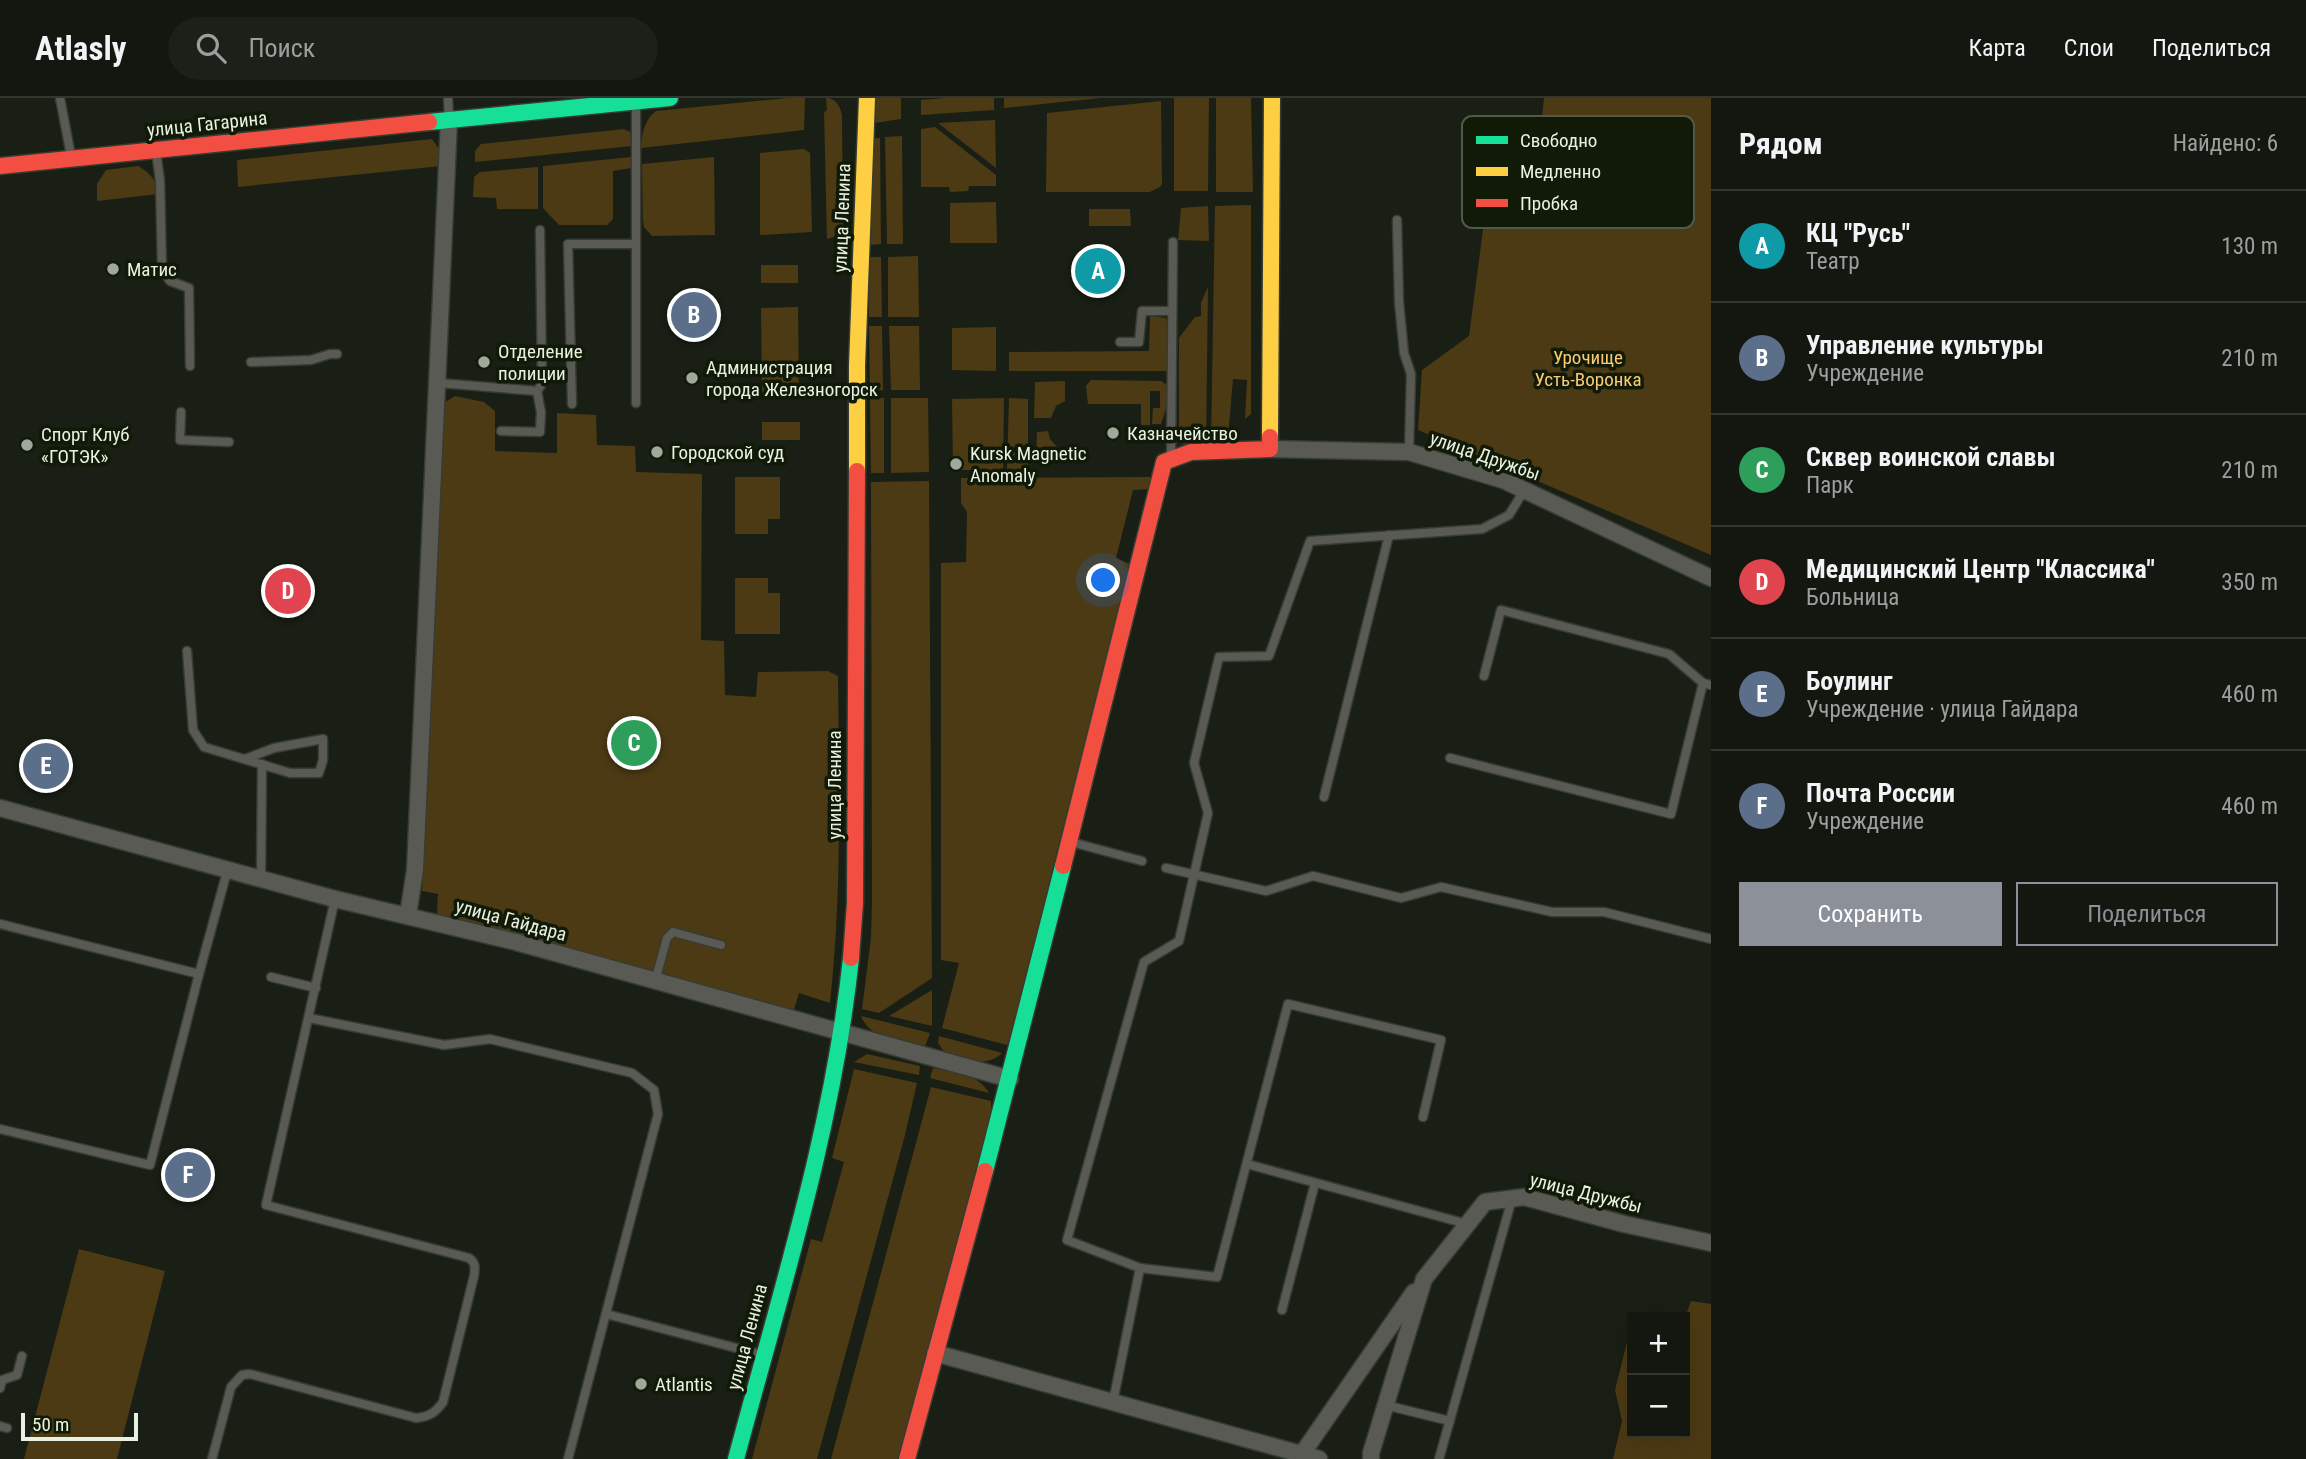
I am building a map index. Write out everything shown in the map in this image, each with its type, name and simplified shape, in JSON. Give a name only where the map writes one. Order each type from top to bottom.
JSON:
[{"type":"main road","name":"улица Гагарина","points":[[0,166],[670,98]]},
{"type":"main road","name":"улица Ленина","points":[[736,1459],[813,1172],[842,1034],[850,978],[855,903],[857,366],[867,98]]},
{"type":"main road","points":[[907,1459],[1010,1079],[1164,461],[1191,452],[1270,449],[1272,98]]},
{"type":"street","points":[[408,915],[415,870],[449,120]]},
{"type":"street","name":"улица Дружбы","points":[[1270,449],[1409,452],[1503,480],[1711,578]]},
{"type":"street","name":"улица Гайдара","points":[[0,808],[335,899],[408,915],[655,981],[1010,1079]]},
{"type":"street","name":"улица Дружбы","points":[[1371,1459],[1424,1279],[1485,1202],[1524,1197],[1624,1224],[1711,1243]]},
{"type":"street","points":[[1302,1454],[1424,1279]]},
{"type":"street","points":[[935,1353],[1319,1459]]},
{"type":"lane","points":[[60,98],[72,159]]},
{"type":"lane","points":[[448,98],[449,120]]},
{"type":"lane","points":[[636,102],[636,403]]},
{"type":"lane","points":[[156,150],[160,181],[162,269],[170,281],[189,288],[190,366]]},
{"type":"lane","points":[[1397,220],[1399,302],[1404,353],[1411,374],[1409,452]]},
{"type":"lane","points":[[501,430],[540,432],[541,412],[537,391],[542,384],[540,230]]},
{"type":"lane","points":[[1171,459],[1173,242]]},
{"type":"lane","points":[[572,404],[568,244],[636,244]]},
{"type":"lane","points":[[1119,342],[1139,342],[1142,311],[1172,311]]},
{"type":"lane","points":[[251,362],[311,360],[337,354]]},
{"type":"lane","points":[[439,383],[537,391]]},
{"type":"lane","points":[[181,412],[180,440],[229,442]]},
{"type":"lane","points":[[1423,1117],[1441,1040],[1288,1004],[1217,1277],[1140,1268],[1067,1240],[1144,962],[1179,941],[1208,813],[1194,763],[1219,657],[1269,656],[1310,541],[1482,529],[1509,515],[1524,489]]},
{"type":"lane","points":[[1324,797],[1389,535]]},
{"type":"lane","points":[[1450,758],[1671,814],[1707,684],[1669,654],[1501,610],[1484,676]]},
{"type":"lane","points":[[187,651],[193,730],[204,747],[290,773],[318,773],[324,760],[323,739],[274,748],[245,759]]},
{"type":"lane","points":[[261,764],[261,878]]},
{"type":"lane","points":[[1069,841],[1142,861]]},
{"type":"lane","points":[[1166,867],[1266,891],[1313,876],[1401,898],[1441,887],[1552,912],[1604,912],[1711,939]]},
{"type":"lane","points":[[0,1129],[150,1165],[228,868]]},
{"type":"lane","points":[[212,1459],[231,1387],[242,1374],[416,1418],[431,1415],[443,1402],[474,1276],[475,1267],[469,1258],[266,1205],[335,899]]},
{"type":"lane","points":[[0,924],[199,974]]},
{"type":"lane","points":[[655,981],[667,938],[673,932],[721,945]]},
{"type":"lane","points":[[271,977],[316,988]]},
{"type":"lane","points":[[309,1018],[444,1045],[490,1039],[632,1073],[654,1090],[658,1114],[568,1459]]},
{"type":"lane","points":[[1247,1164],[1467,1224]]},
{"type":"lane","points":[[1282,1310],[1315,1183]]},
{"type":"lane","points":[[1439,1459],[1513,1199]]},
{"type":"lane","points":[[1113,1402],[1140,1268]]},
{"type":"lane","points":[[606,1314],[763,1355]]},
{"type":"lane","points":[[0,1388],[2,1380],[17,1376],[23,1356]]},
{"type":"lane","points":[[1385,1405],[1450,1422]]},
{"type":"green space","points":[[805,98],[804,130],[641,148],[644,127],[656,111]]},
{"type":"green space","points":[[826,98],[837,103],[842,115],[843,228],[840,235],[827,239],[824,112],[827,110]]},
{"type":"green space","points":[[875,98],[901,98],[901,119],[874,123]]},
{"type":"green space","points":[[994,98],[994,110],[921,115],[921,100]]},
{"type":"green space","points":[[1004,98],[1101,98],[1004,108]]},
{"type":"green space","points":[[1174,98],[1209,98],[1208,191],[1174,191]]},
{"type":"green space","points":[[1216,98],[1251,98],[1253,192],[1216,192]]},
{"type":"green space","name":"Урочище Усть-Воронка","points":[[1544,98],[1711,98],[1711,555],[1418,430],[1422,370],[1469,336],[1483,228],[1694,228],[1694,116],[1542,116]]},
{"type":"green space","points":[[1161,101],[1160,187],[1150,192],[1046,192],[1047,113]]},
{"type":"green space","points":[[995,120],[996,168],[938,123]]},
{"type":"green space","points":[[935,127],[996,175],[996,186],[969,186],[968,191],[950,192],[949,187],[921,187],[921,129]]},
{"type":"green space","points":[[624,129],[630,132],[632,146],[475,162],[475,151],[481,144]]},
{"type":"green space","points":[[902,136],[903,244],[887,244],[885,137]]},
{"type":"green space","points":[[880,138],[881,244],[869,245],[868,139]]},
{"type":"green space","points":[[432,139],[439,149],[441,166],[238,187],[237,160]]},
{"type":"green space","points":[[804,149],[810,153],[812,232],[760,235],[760,153]]},
{"type":"green space","points":[[631,157],[631,168],[613,171],[613,219],[607,225],[559,225],[543,208],[543,166]]},
{"type":"green space","points":[[714,157],[715,235],[652,236],[644,227],[643,221],[642,164]]},
{"type":"green space","points":[[138,166],[152,177],[158,194],[97,201],[97,184],[106,170]]},
{"type":"green space","points":[[538,167],[538,209],[497,209],[496,198],[473,197],[474,177],[480,172]]},
{"type":"green space","points":[[996,202],[997,243],[950,243],[950,203]]},
{"type":"green space","points":[[1251,205],[1251,414],[1245,419],[1247,380],[1233,379],[1228,437],[1224,442],[1211,443],[1215,206]]},
{"type":"green space","points":[[1208,206],[1209,241],[1178,240],[1181,208]]},
{"type":"green space","points":[[1089,209],[1130,209],[1131,226],[1089,226]]},
{"type":"green space","points":[[918,256],[919,317],[888,317],[888,257]]},
{"type":"green space","points":[[869,257],[881,257],[882,317],[869,317]]},
{"type":"green space","points":[[761,265],[798,265],[798,283],[761,283]]},
{"type":"green space","points":[[1208,287],[1206,443],[1179,444],[1179,338],[1195,317],[1201,316],[1201,303]]},
{"type":"green space","points":[[798,307],[799,396],[762,397],[761,308]]},
{"type":"green space","points":[[1150,316],[1166,318],[1167,371],[1009,371],[1009,352],[1149,351]]},
{"type":"green space","points":[[869,326],[882,326],[883,390],[870,390]]},
{"type":"green space","points":[[889,326],[919,326],[920,390],[891,390]]},
{"type":"green space","points":[[996,327],[996,371],[952,370],[952,328]]},
{"type":"green space","points":[[1091,380],[1161,381],[1168,386],[1168,402],[1161,424],[1152,424],[1153,408],[1160,408],[1160,391],[1150,391],[1150,425],[1141,425],[1141,404],[1088,404],[1086,386]]},
{"type":"green space","points":[[1065,381],[1065,401],[1056,406],[1051,418],[1034,418],[1035,382]]},
{"type":"green space","points":[[455,396],[484,402],[495,411],[495,451],[557,453],[557,413],[596,415],[597,445],[635,446],[636,472],[702,474],[701,640],[724,641],[725,695],[756,697],[758,672],[828,671],[838,676],[838,880],[830,1003],[799,993],[793,1013],[443,919],[437,913],[438,894],[422,891],[445,402]]},
{"type":"green space","points":[[870,398],[884,398],[884,473],[871,473]]},
{"type":"green space","points":[[891,398],[928,398],[929,472],[891,473]]},
{"type":"green space","points":[[1004,398],[1003,470],[953,470],[952,399]]},
{"type":"green space","points":[[1009,398],[1028,399],[1028,469],[1007,470]]},
{"type":"green space","points":[[762,422],[800,422],[800,440],[762,440]]},
{"type":"green space","points":[[1048,431],[1050,439],[1059,449],[1059,461],[1036,462],[1037,432]]},
{"type":"green space","points":[[735,477],[780,477],[780,519],[768,519],[768,534],[735,534]]},
{"type":"green space","points":[[1152,477],[1149,489],[1133,490],[1116,558],[1130,564],[1007,1045],[942,1028],[959,963],[941,960],[941,563],[966,562],[967,512],[961,503],[961,478]]},
{"type":"green space","points":[[929,481],[932,978],[879,1013],[862,1009],[871,938],[872,901],[871,482]]},
{"type":"green space","points":[[735,578],[768,578],[768,593],[780,593],[780,634],[735,634]]},
{"type":"green space","points":[[932,990],[932,1026],[889,1016]]},
{"type":"green space","points":[[861,1016],[930,1033],[922,1047],[904,1043],[871,1030]]},
{"type":"green space","points":[[939,1036],[1002,1053],[989,1060],[967,1059],[945,1053],[938,1043]]},
{"type":"green space","points":[[867,1054],[920,1066],[919,1075],[854,1062]]},
{"type":"green space","points":[[933,1068],[972,1078],[989,1093],[930,1078]]},
{"type":"green space","points":[[854,1069],[917,1083],[905,1135],[817,1459],[752,1459],[811,1239],[822,1242],[844,1162],[832,1158]]},
{"type":"green space","points":[[931,1087],[991,1101],[991,1114],[898,1459],[831,1459]]},
{"type":"green space","points":[[79,1249],[165,1271],[117,1459],[24,1459]]},
{"type":"green space","points":[[1691,1301],[1711,1304],[1711,1459],[1613,1459],[1622,1421],[1615,1390],[1627,1342],[1627,1438],[1690,1438],[1690,1312],[1687,1312]]},
{"type":"traffic: fast","points":[[429,122],[670,98]]},
{"type":"traffic: fast","points":[[985,1171],[1063,866]]},
{"type":"traffic: fast","points":[[736,1459],[818,1148],[843,1022],[851,958]]},
{"type":"traffic: slow","points":[[857,471],[857,366],[867,98]]},
{"type":"traffic: slow","points":[[1270,437],[1272,98]]},
{"type":"traffic: jam","points":[[0,166],[429,122]]},
{"type":"traffic: jam","points":[[1063,866],[1164,462],[1191,452],[1270,449],[1270,437]]},
{"type":"traffic: jam","points":[[851,958],[855,903],[857,471]]},
{"type":"traffic: jam","points":[[907,1459],[985,1171]]},
{"type":"place","name":"Матис","points":[[113,269]]},
{"type":"place","name":"КЦ \"Русь\"","points":[[1098,271]]},
{"type":"place","name":"Управление культуры","points":[[694,315]]},
{"type":"place","name":"Отделение полиции","points":[[484,362]]},
{"type":"place","name":"Администрация города Железногорск","points":[[692,378]]},
{"type":"place","name":"Казначейство","points":[[1113,433]]},
{"type":"place","name":"Спорт Клуб «ГОТЭК»","points":[[27,445]]},
{"type":"place","name":"Городской суд","points":[[657,452]]},
{"type":"place","name":"Kursk Magnetic Anomaly","points":[[956,464]]},
{"type":"place","name":"Медицинский Центр \"Классика\"","points":[[288,591]]},
{"type":"place","name":"Сквер воинской славы","points":[[634,743]]},
{"type":"place","name":"Боулинг","points":[[46,766]]},
{"type":"place","name":"Почта России","points":[[188,1175]]},
{"type":"place","name":"Atlantis","points":[[641,1384]]}]
